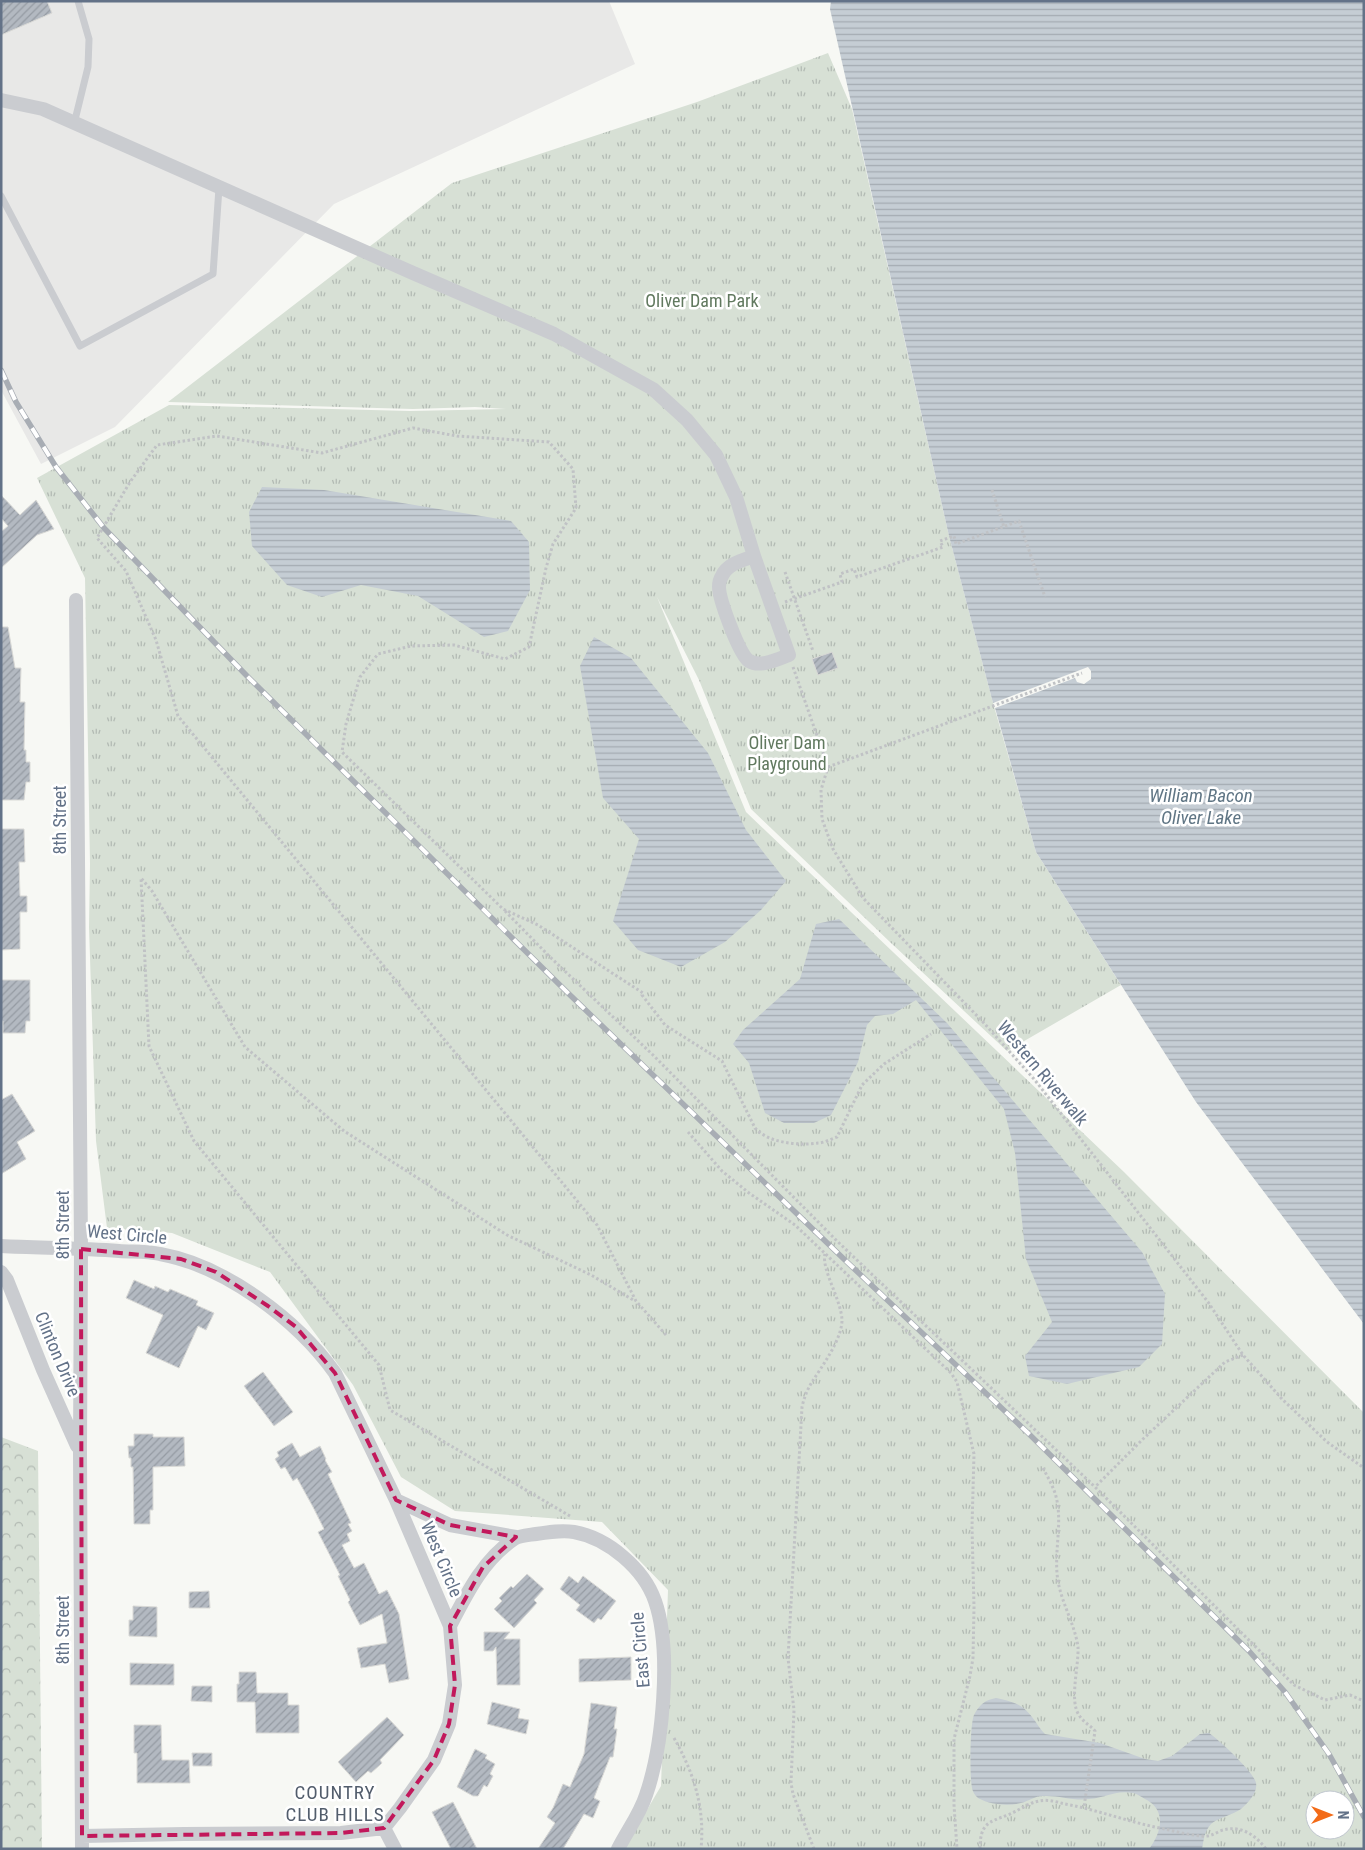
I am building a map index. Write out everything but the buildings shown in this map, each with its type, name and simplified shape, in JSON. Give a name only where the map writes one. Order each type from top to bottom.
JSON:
[{"type":"street","points":[[1,100],[43,109],[554,334],[653,389],[687,420],[716,455],[736,497],[754,556],[789,655],[761,664],[749,662],[742,653],[721,598],[719,584],[722,574],[733,564],[754,556]]},
{"type":"street","name":"8th Street","points":[[76,600],[81,1249],[82,1842]]},
{"type":"street","name":"West Circle","points":[[1,1246],[159,1254],[199,1265],[216,1272],[296,1327],[335,1373],[396,1500],[450,1626],[455,1685],[449,1724],[434,1760],[384,1828]]},
{"type":"street","name":"Clinton Drive","points":[[1,1272],[80,1451]]},
{"type":"street","points":[[396,1500],[450,1525],[516,1537]]},
{"type":"street","name":"East Circle","points":[[516,1537],[554,1531],[574,1532],[610,1548],[639,1571],[650,1588],[661,1622],[664,1663],[661,1728],[645,1798],[618,1849]]},
{"type":"street","points":[[450,1626],[483,1567],[516,1537]]},
{"type":"street","points":[[82,1842],[184,1834],[341,1833],[384,1828],[395,1849]]},
{"type":"lane","points":[[74,124],[88,67],[89,38],[79,2]]},
{"type":"lane","points":[[1,196],[80,346],[214,274],[219,188]]},
{"type":"path","points":[[666,1335],[636,1301],[597,1225],[178,716],[156,640],[126,571],[97,538],[130,482],[157,445],[218,436],[322,453],[413,428],[457,436],[549,442],[573,469],[576,508],[553,544],[529,647],[505,659],[454,645],[411,646],[378,654],[360,677],[346,724],[342,752],[549,956],[654,1056],[838,1241],[1095,1487],[1294,1685],[1325,1700],[1350,1696],[1364,1701]]},
{"type":"path","points":[[992,490],[1004,527]]},
{"type":"path","points":[[772,607],[842,582],[840,574],[854,569],[856,577],[943,547],[940,541],[954,536],[956,544],[1019,522],[1045,597]]},
{"type":"path","points":[[785,572],[813,651]]},
{"type":"path","points":[[789,655],[828,767],[1082,673]]},
{"type":"path","name":"Western Riverwalk","points":[[828,767],[821,790],[822,819],[834,849],[863,898],[983,1022],[1034,1079],[1202,1294],[1243,1355],[1282,1399],[1320,1436],[1364,1468]]},
{"type":"path","points":[[575,1520],[390,1410],[379,1365],[194,1141],[149,1046],[141,878],[152,891],[245,1047],[344,1131],[507,1235],[591,1275],[636,1301]]},
{"type":"path","points":[[503,909],[538,925],[643,993],[642,995],[665,1025],[722,1061],[755,1128],[761,1135],[770,1138],[800,1143],[819,1143],[837,1137],[862,1085],[884,1064],[931,1034]]},
{"type":"path","points":[[688,1132],[722,1171],[748,1193],[795,1225],[951,1373],[956,1382],[974,1454],[972,1527],[973,1658],[954,1738],[954,1805],[957,1849]]},
{"type":"path","points":[[814,1849],[792,1789],[794,1710],[788,1658],[802,1407],[808,1388],[839,1336],[842,1322],[840,1305],[824,1263],[825,1254]]},
{"type":"path","points":[[1095,1487],[1225,1362],[1243,1355]]},
{"type":"path","points":[[1043,1468],[1055,1494],[1057,1505],[1056,1556],[1058,1584],[1077,1645],[1078,1663],[1074,1705],[1077,1714],[1095,1731],[1084,1808]]},
{"type":"path","points":[[661,1728],[669,1730],[695,1782],[701,1806],[701,1849]]},
{"type":"path","points":[[980,1849],[982,1832],[991,1820],[1017,1811],[1032,1803],[1047,1800],[1160,1828],[1204,1836],[1212,1835],[1222,1830],[1242,1829],[1259,1840],[1266,1849]]},
{"type":"highlighted area","points":[[81,1249],[181,1259],[216,1272],[268,1306],[296,1327],[335,1373],[396,1500],[450,1525],[516,1537],[483,1567],[450,1626],[455,1685],[449,1724],[434,1760],[384,1828],[341,1833],[82,1836]]},
{"type":"shaded area","points":[[1,1],[609,1],[635,64],[334,204],[115,427],[41,464],[1,390]]},
{"type":"green space","points":[[828,53],[852,109],[949,536],[993,703],[1036,852],[1121,985],[1007,1051],[751,809],[699,680],[657,597],[746,812],[1124,1172],[1364,1413],[1364,1849],[624,1849],[661,1786],[668,1590],[602,1522],[455,1511],[401,1477],[353,1385],[270,1272],[172,1233],[107,1228],[96,1141],[89,927],[90,864],[85,578],[37,478],[169,405],[410,411],[506,409],[475,407],[413,409],[168,402],[452,183],[697,102]]},
{"type":"green space","points":[[1,1437],[38,1451],[42,1849],[1,1849]]},
{"type":"water","name":"William Bacon Oliver Lake","points":[[831,1],[1364,1],[1364,1324],[1196,1102],[1036,852],[995,708],[1075,678],[1077,682],[1084,684],[1091,679],[1091,671],[1088,667],[993,703],[949,536],[830,9]]},
{"type":"water","points":[[262,487],[324,490],[511,521],[529,542],[530,590],[508,631],[484,637],[418,596],[361,585],[322,597],[287,585],[252,546],[249,512]]},
{"type":"water","points":[[594,637],[631,658],[708,753],[746,830],[786,881],[761,910],[725,942],[681,967],[638,950],[613,921],[639,839],[603,798],[580,666]]},
{"type":"water","points":[[839,919],[947,1023],[1142,1252],[1165,1294],[1162,1344],[1139,1367],[1067,1384],[1029,1376],[1025,1356],[1052,1322],[1026,1259],[1015,1153],[1004,1109],[916,1000],[893,1014],[875,1016],[867,1025],[858,1062],[831,1115],[814,1123],[784,1123],[765,1113],[749,1063],[733,1044],[743,1030],[800,979],[816,924]]},
{"type":"water","points":[[996,1698],[1021,1706],[1045,1734],[1100,1743],[1145,1759],[1158,1761],[1172,1756],[1200,1734],[1209,1733],[1243,1764],[1254,1778],[1256,1786],[1254,1794],[1241,1809],[1211,1824],[1206,1833],[1202,1849],[1149,1849],[1157,1836],[1160,1817],[1153,1805],[1133,1793],[1115,1793],[1083,1799],[1040,1796],[1021,1803],[1011,1804],[995,1804],[984,1801],[976,1796],[972,1786],[971,1741],[973,1720],[978,1708],[989,1700]]},
{"type":"railway","points":[[1,370],[16,402],[56,467],[104,528],[247,676],[570,995],[847,1262],[1027,1432],[1249,1651],[1285,1692],[1329,1754],[1364,1817]]},
{"type":"district","name":"COUNTRY CLUB HILLS","points":[[335,1803]]},
{"type":"park label","name":"Oliver Dam Park","points":[[702,300]]},
{"type":"park label","name":"Oliver Dam Playground","points":[[787,752]]}]
